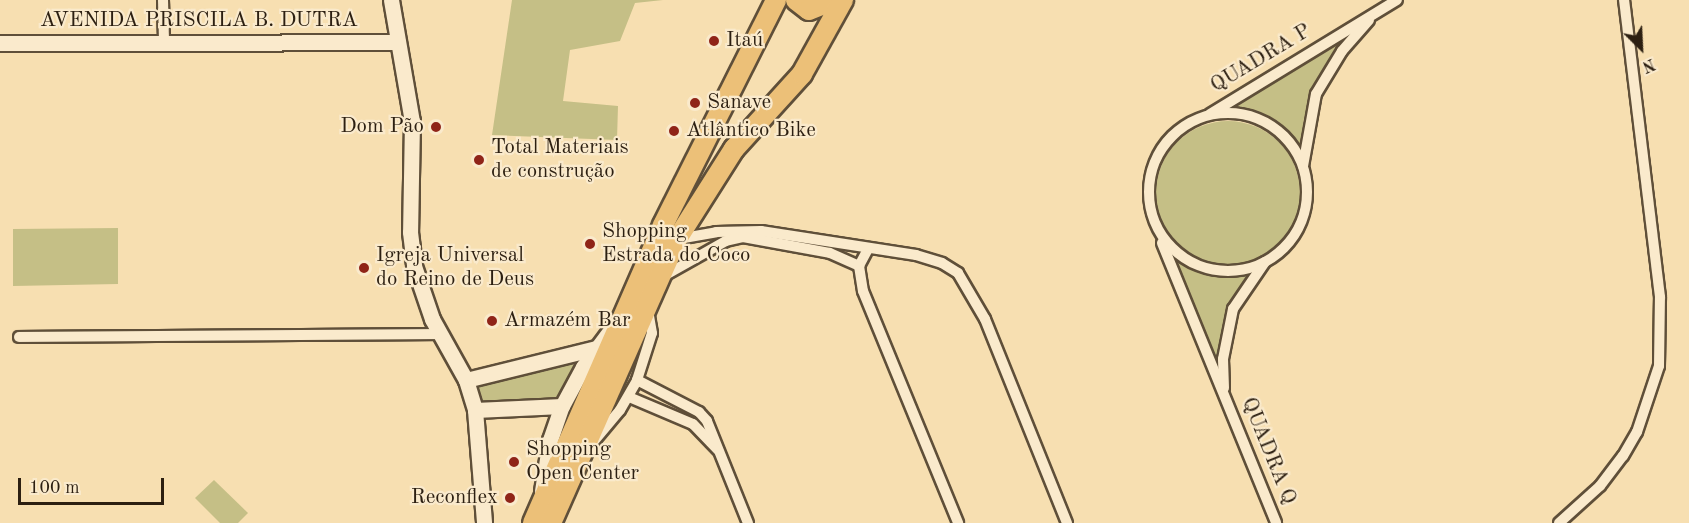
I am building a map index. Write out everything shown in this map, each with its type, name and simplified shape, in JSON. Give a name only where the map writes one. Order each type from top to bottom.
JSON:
[{"type":"highway","points":[[537,514],[663,225],[776,0]]},
{"type":"highway","points":[[796,0],[808,10],[834,0]]},
{"type":"highway","points":[[551,523],[677,239],[734,149],[802,74],[843,0]]},
{"type":"street","points":[[163,0],[164,42]]},
{"type":"street","points":[[391,0],[412,121],[410,232],[414,266],[439,334],[466,380],[475,410],[484,523]]},
{"type":"street","name":"QUADRA P","points":[[1207,115],[1397,0]]},
{"type":"street","points":[[1559,523],[1600,486],[1623,456],[1637,432],[1659,366],[1660,297],[1624,0]]},
{"type":"street","points":[[1303,166],[1316,94],[1342,51],[1376,12]]},
{"type":"street","name":"AVENIDA PRISCILA B. DUTRA","points":[[0,43],[398,42]]},
{"type":"street","points":[[1231,112],[1265,122],[1292,145],[1303,166],[1308,188],[1305,210],[1297,231],[1284,249],[1265,262],[1239,299],[1226,333],[1224,394],[1156,227],[1149,205],[1148,182],[1155,160],[1167,140],[1185,125],[1207,115],[1231,112]]},
{"type":"street","points":[[1156,227],[1168,245],[1203,268],[1224,272],[1265,262]]},
{"type":"street","points":[[659,278],[726,241],[748,234]]},
{"type":"street","points":[[677,239],[748,234],[868,249],[942,262],[965,282],[985,319],[1067,523]]},
{"type":"street","points":[[794,240],[859,266]]},
{"type":"street","points":[[868,249],[859,266],[872,318],[958,523]]},
{"type":"street","points":[[578,459],[629,397],[637,380],[652,333],[647,305]]},
{"type":"street","points":[[537,514],[550,440],[562,406],[596,348],[625,312]]},
{"type":"street","points":[[19,337],[439,334]]},
{"type":"street","points":[[466,380],[596,348]]},
{"type":"street","points":[[637,380],[699,412],[704,425],[722,453],[748,523]]},
{"type":"street","points":[[645,404],[651,387]]},
{"type":"street","name":"QUADRA Q","points":[[1224,394],[1276,523]]},
{"type":"street","points":[[629,397],[704,425]]},
{"type":"street","points":[[475,410],[562,406]]},
{"type":"shaded area","points":[[512,0],[663,0],[635,3],[620,41],[570,50],[563,101],[618,106],[617,140],[492,135]]},
{"type":"shaded area","points":[[1343,38],[1315,85],[1304,118],[1300,149],[1273,120],[1255,112],[1226,108]]},
{"type":"shaded area","points":[[1228,121],[1242,122],[1256,127],[1279,142],[1294,165],[1299,179],[1299,207],[1294,221],[1279,244],[1256,259],[1242,264],[1228,265],[1214,264],[1200,259],[1177,244],[1162,221],[1157,207],[1156,193],[1157,179],[1162,165],[1177,142],[1200,127],[1214,122]]},
{"type":"shaded area","points":[[118,228],[118,284],[13,286],[13,229]]},
{"type":"shaded area","points":[[1175,258],[1207,274],[1248,274],[1227,311],[1217,361]]},
{"type":"shaded area","points":[[577,356],[581,362],[558,400],[478,405],[472,382]]},
{"type":"shaded area","points":[[214,480],[248,513],[238,523],[220,523],[195,498]]},
{"type":"place","name":"Itaú","points":[[714,41]]},
{"type":"place","name":"Sanave","points":[[695,103]]},
{"type":"place","name":"Dom Pão","points":[[436,127]]},
{"type":"place","name":"Atlântico Bike","points":[[674,131]]},
{"type":"place","name":"Total Materiais de construção","points":[[479,160]]},
{"type":"place","name":"Shopping Estrada do Coco","points":[[590,244]]},
{"type":"place","name":"Igreja Universal do Reino de Deus","points":[[364,268]]},
{"type":"place","name":"Armazém Bar","points":[[492,321]]},
{"type":"place","name":"Shopping Open Center","points":[[514,462]]},
{"type":"place","name":"Reconflex","points":[[510,498]]}]
